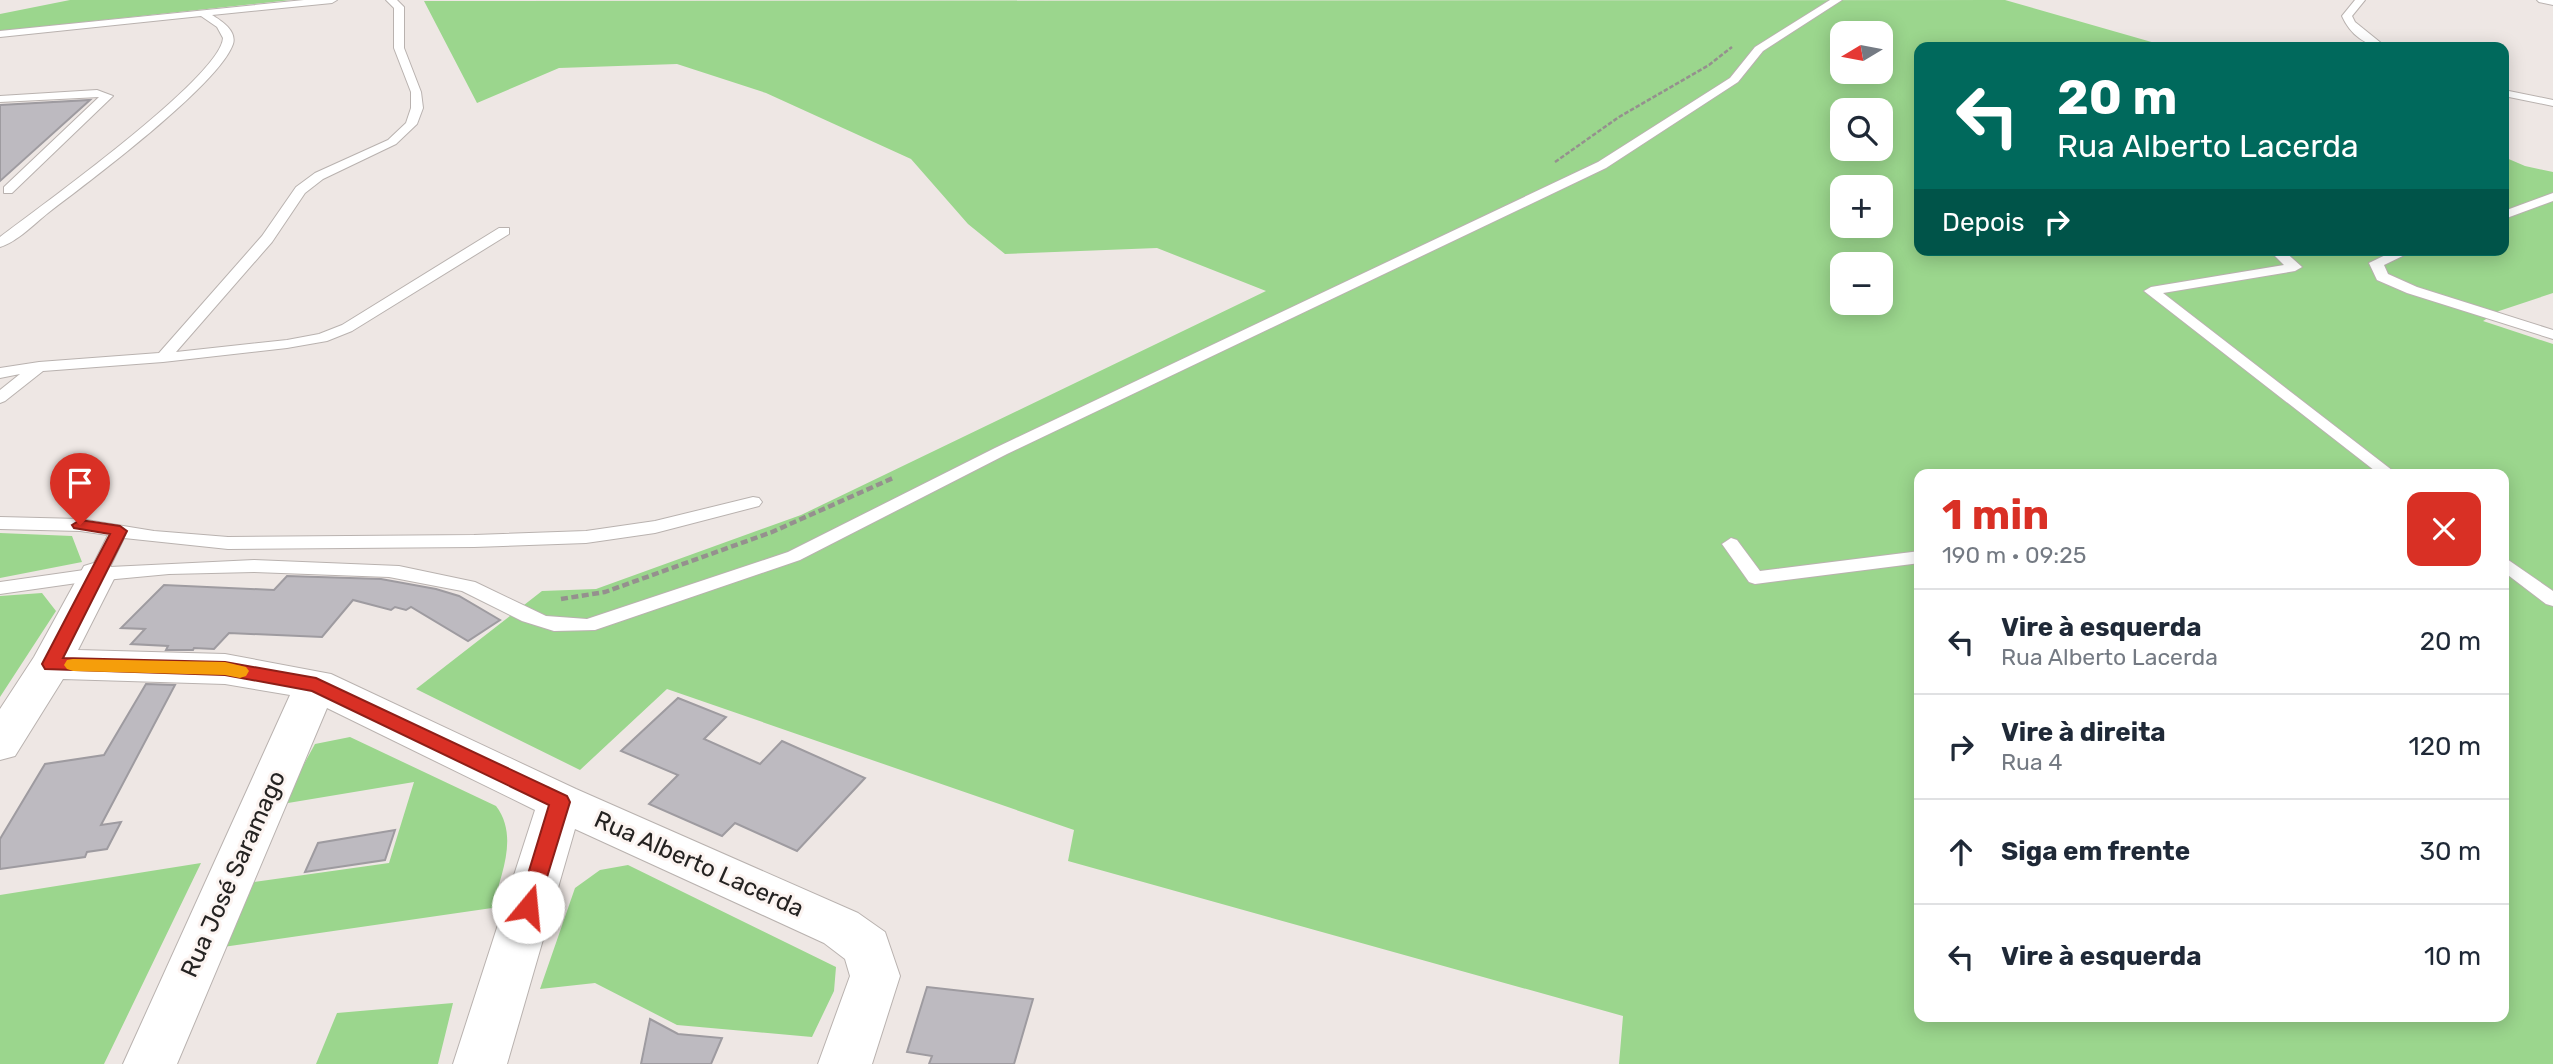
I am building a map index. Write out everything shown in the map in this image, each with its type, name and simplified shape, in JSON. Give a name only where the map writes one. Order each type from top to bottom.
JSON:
[{"type":"street","points":[[0,744],[51,664],[97,575]]},
{"type":"street","name":"Rua Alberto Lacerda","points":[[51,664],[225,669],[316,685],[560,802],[841,928],[867,947],[875,976],[845,1064]]},
{"type":"street","name":"Rua José Saramago","points":[[150,1064],[316,685]]},
{"type":"street","points":[[481,1064],[560,802]]},
{"type":"lane","points":[[2,34],[332,0]]},
{"type":"lane","points":[[163,358],[267,239],[300,190],[319,176],[392,142],[411,124],[417,108],[416,92],[399,48],[399,7],[391,0]]},
{"type":"lane","points":[[0,588],[50,579],[152,569],[265,565],[418,575],[475,589],[544,624],[558,628],[589,625],[794,556],[1001,451],[1602,165],[1734,80],[1759,49],[1838,0]]},
{"type":"lane","points":[[2360,0],[2347,16],[2357,32],[2373,42]]},
{"type":"lane","points":[[2542,0],[2553,2]]},
{"type":"lane","points":[[0,243],[167,112],[220,58],[228,44],[228,34],[222,26],[202,13]]},
{"type":"lane","points":[[0,99],[97,93],[107,96],[8,190]]},
{"type":"lane","points":[[2509,94],[2553,103]]},
{"type":"lane","points":[[2509,213],[2553,197]]},
{"type":"lane","points":[[0,373],[287,344],[335,333],[504,231]]},
{"type":"lane","points":[[2282,256],[2295,267],[2151,291],[2382,469]]},
{"type":"lane","points":[[2392,256],[2376,262],[2382,277],[2412,290],[2553,335]]},
{"type":"lane","points":[[0,398],[39,367]]},
{"type":"lane","points":[[0,523],[80,525],[228,543],[316,545],[586,537],[655,527],[753,502]]},
{"type":"lane","points":[[97,575],[120,531]]},
{"type":"lane","points":[[1731,544],[1755,578],[1914,558]]},
{"type":"lane","points":[[2509,566],[2553,600]]},
{"type":"path","points":[[1553,164],[1619,117],[1709,65],[1741,40]]},
{"type":"path","points":[[495,600],[561,599],[605,592],[772,533],[893,478]]},
{"type":"green space","points":[[70,0],[291,0],[0,31],[0,14]]},
{"type":"green space","points":[[2005,0],[2152,42],[1914,42],[1914,256],[2509,256],[2509,159],[2553,172],[2553,293],[2499,311],[2483,321],[2553,344],[2553,1064],[1619,1064],[1623,1016],[1068,861],[1074,830],[667,689],[580,770],[416,689],[542,591],[596,589],[801,515],[1266,291],[1157,248],[1005,254],[968,224],[911,159],[766,93],[677,64],[559,68],[477,103],[424,1]]},
{"type":"green space","points":[[0,533],[72,536],[82,562],[0,578]]},
{"type":"green space","points":[[42,593],[56,611],[0,697],[0,596]]},
{"type":"green space","points":[[350,737],[496,806],[503,818],[507,843],[492,908],[216,948],[247,883],[389,863],[414,782],[282,804],[315,744]]},
{"type":"green space","points":[[201,863],[104,1064],[0,1064],[0,895]]},
{"type":"green space","points":[[628,865],[836,967],[834,991],[812,1037],[677,1025],[595,983],[540,989],[575,888],[600,870]]},
{"type":"green space","points":[[453,1003],[438,1064],[316,1064],[337,1013]]},
{"type":"building","points":[[90,100],[0,181],[0,105]]},
{"type":"building","points":[[287,576],[381,579],[436,589],[459,596],[500,620],[468,641],[411,607],[406,610],[395,607],[391,610],[353,600],[322,637],[229,633],[214,649],[193,650],[166,650],[168,646],[131,644],[145,629],[121,628],[164,585],[274,590]]},
{"type":"building","points":[[146,684],[175,685],[101,825],[121,822],[107,849],[87,852],[85,857],[0,869],[0,839],[45,764],[104,755]]},
{"type":"building","points":[[678,698],[726,717],[704,739],[760,764],[782,741],[865,778],[797,851],[735,823],[722,836],[649,804],[678,775],[621,751]]},
{"type":"building","points":[[395,830],[385,860],[305,872],[318,843]]},
{"type":"building","points":[[927,987],[1033,999],[1014,1064],[929,1064],[932,1056],[907,1052]]},
{"type":"building","points":[[650,1019],[678,1034],[722,1038],[711,1064],[641,1064]]},
{"type":"slow traffic","points":[[73,665],[240,671]]},
{"type":"route","points":[[80,525],[120,531],[102,561],[51,664],[225,669],[316,685],[560,802],[528,907]]}]
